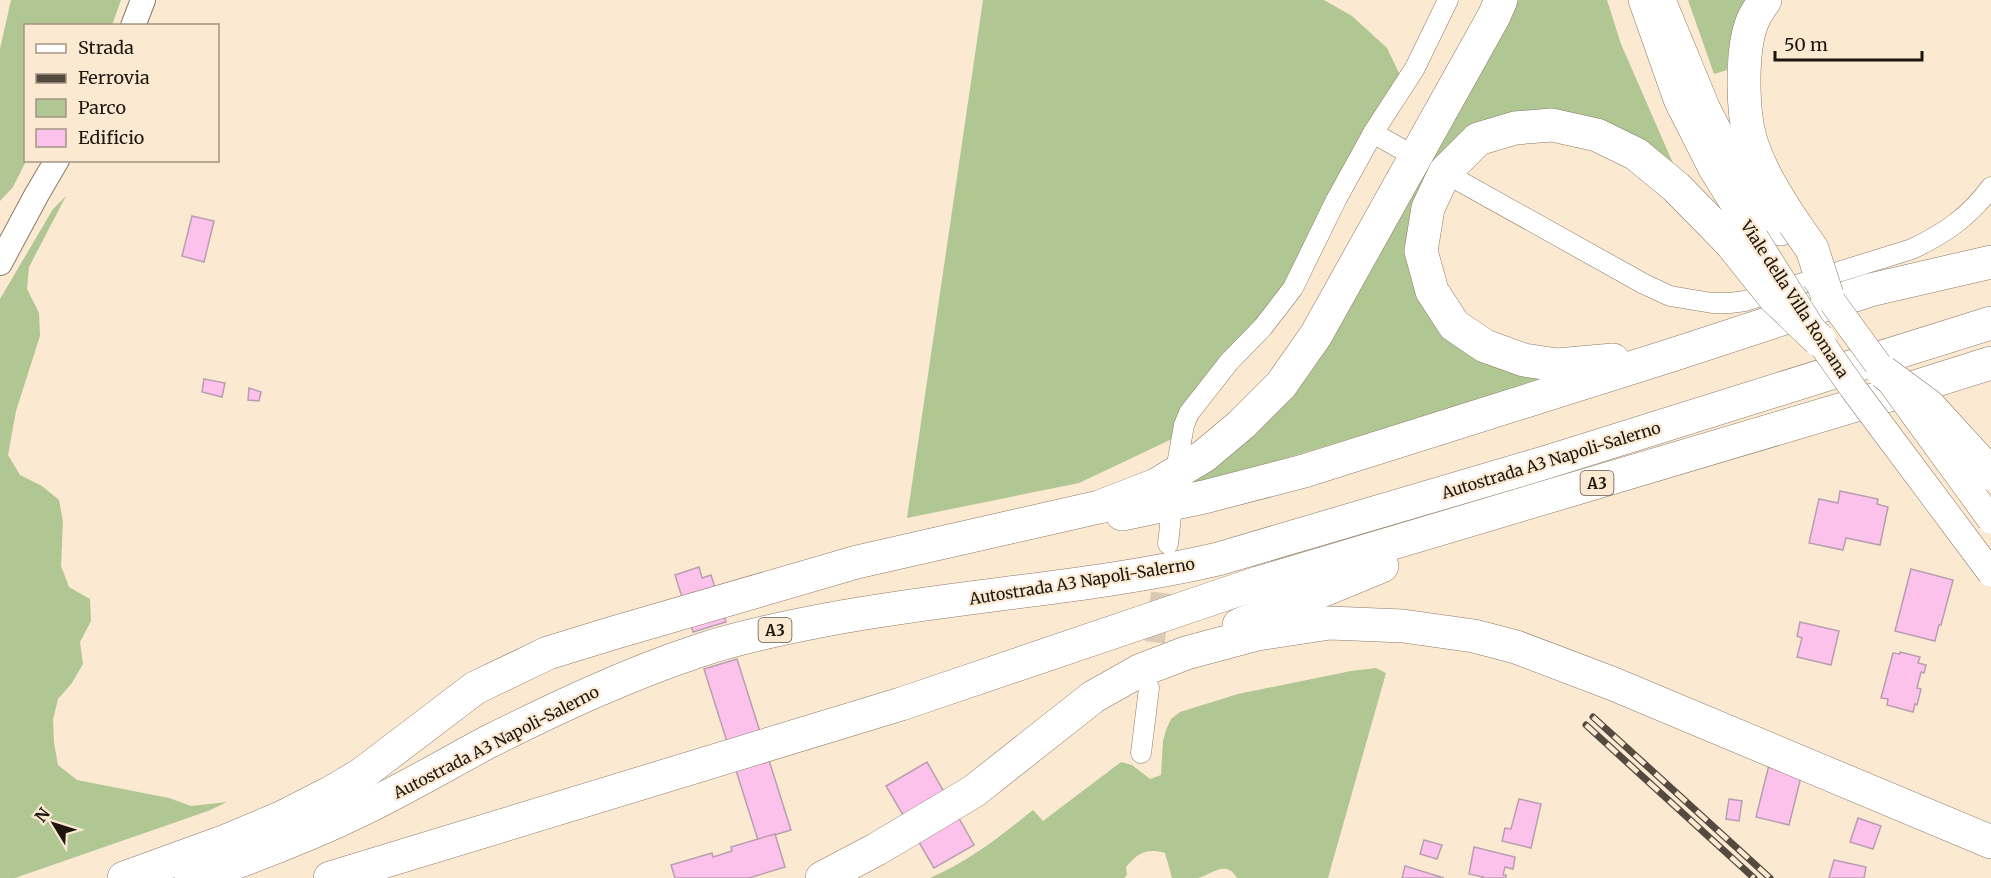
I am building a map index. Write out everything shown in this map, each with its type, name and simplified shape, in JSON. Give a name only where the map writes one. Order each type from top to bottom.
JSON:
[{"type":"highway","points":[[124,878],[226,841],[330,794],[362,774],[475,688],[548,653],[846,565],[1099,507],[1156,485],[1204,456],[1242,424],[1281,385],[1316,335],[1501,0]]},
{"type":"highway","points":[[1764,0],[1752,20],[1744,53],[1745,106],[1750,137],[1761,167],[1775,194],[1765,234],[1774,297],[1819,340]]},
{"type":"highway","points":[[1675,354],[1557,365],[1524,360],[1485,346],[1454,325],[1432,291],[1421,251],[1428,208],[1445,172],[1478,139],[1515,128],[1552,125],[1597,135],[1636,154],[1676,187],[1765,234],[1812,249],[1827,295]]},
{"type":"highway","points":[[966,538],[1136,512],[1304,471],[1870,290],[1991,242]]},
{"type":"highway","points":[[1870,290],[1991,262]]},
{"type":"highway","name":"Autostrada A3 Napoli-Salerno","points":[[191,878],[301,838],[364,809],[491,741],[591,693],[699,651],[783,628],[880,610],[1102,581],[1176,569],[1218,559],[1536,465],[1991,323]]},
{"type":"highway","name":"Autostrada A3 Napoli-Salerno","points":[[330,878],[836,724],[1258,583],[1586,486],[1883,385],[1991,363]]},
{"type":"highway","points":[[1883,385],[1991,384]]},
{"type":"highway","points":[[1883,385],[1929,406],[1991,474]]},
{"type":"highway","name":"A3","points":[[822,878],[877,849],[974,791],[1093,697],[1144,679],[1295,601],[1586,486]]},
{"type":"highway","name":"A3","points":[[1144,679],[1186,654],[1257,634],[1330,623],[1403,626],[1474,636],[1516,647],[1611,683],[1991,842]]},
{"type":"main road","name":"Viale della Villa Romana","points":[[1642,0],[1678,102],[1712,169],[1765,234]]},
{"type":"main road","name":"Viale della Villa Romana","points":[[1662,0],[1707,109],[1738,167],[1765,234]]},
{"type":"main road","name":"Viale della Villa Romana","points":[[1827,295],[1883,385],[1991,520]]},
{"type":"main road","name":"Viale della Villa Romana","points":[[1819,340],[1991,573]]},
{"type":"street","points":[[134,24],[143,0]]},
{"type":"street","points":[[1178,459],[1184,425],[1189,413],[1229,362],[1263,327],[1293,288],[1336,200],[1373,133],[1414,68],[1448,0]]},
{"type":"street","points":[[1373,133],[1403,150]]},
{"type":"street","points":[[0,263],[36,194],[56,162]]},
{"type":"street","points":[[1454,178],[1644,284],[1670,296],[1712,303],[1744,301],[1912,249],[1955,225],[1978,205],[1991,187]]},
{"type":"street","points":[[0,220],[14,214],[36,194]]},
{"type":"street","points":[[1168,544],[1171,516]]},
{"type":"street","points":[[1141,753],[1144,679]]},
{"type":"green space","points":[[11,0],[121,0],[112,24],[24,24],[26,162],[13,187],[0,201],[0,49]]},
{"type":"green space","points":[[983,0],[1324,0],[1352,16],[1387,48],[1400,75],[1284,293],[1172,439],[1079,483],[907,518]]},
{"type":"green space","points":[[1509,0],[1607,0],[1621,44],[1679,177],[1569,117],[1441,159],[1422,182],[1412,213],[1416,280],[1547,376],[1494,395],[1194,486],[1186,479],[1245,433]]},
{"type":"green space","points":[[1688,0],[1747,0],[1732,34],[1727,70],[1714,74]]},
{"type":"green space","points":[[66,196],[29,267],[27,289],[39,313],[40,336],[16,411],[8,455],[20,475],[42,486],[59,500],[63,522],[61,566],[69,587],[90,599],[91,621],[80,642],[83,664],[72,683],[58,699],[53,720],[58,765],[77,780],[169,798],[191,806],[227,802],[208,811],[15,878],[0,878],[0,299],[53,209]]},
{"type":"green space","points":[[1376,668],[1386,673],[1328,878],[1237,878],[1233,872],[1223,869],[1197,878],[1172,878],[1165,853],[1153,851],[1134,858],[1126,867],[1127,875],[1124,878],[930,878],[971,856],[1033,810],[1043,821],[1121,762],[1132,765],[1150,779],[1161,775],[1166,730],[1171,719],[1180,712],[1238,694]]},
{"type":"building","points":[[192,216],[214,221],[204,262],[182,256]]},
{"type":"building","points":[[204,379],[225,383],[222,397],[202,392]]},
{"type":"building","points":[[249,388],[261,392],[259,401],[248,400]]},
{"type":"building","points":[[1840,491],[1878,499],[1877,504],[1888,507],[1880,545],[1846,538],[1843,550],[1809,543],[1819,499],[1838,503]]},
{"type":"building","points":[[699,567],[702,578],[711,575],[726,622],[693,632],[675,575]]},
{"type":"building","points":[[1911,569],[1953,580],[1935,641],[1895,631]]},
{"type":"building","points":[[1800,622],[1839,631],[1831,665],[1797,657],[1802,638],[1797,636]]},
{"type":"building","points":[[1900,652],[1920,657],[1918,663],[1926,665],[1924,673],[1921,672],[1917,688],[1921,689],[1913,712],[1887,705],[1888,699],[1881,698],[1893,653],[1900,654]]},
{"type":"building","points":[[737,659],[791,830],[758,840],[704,669]]},
{"type":"building","points":[[927,762],[974,845],[934,868],[886,786]]},
{"type":"building","points":[[1769,765],[1801,777],[1789,825],[1756,817]]},
{"type":"building","points":[[1519,799],[1541,804],[1531,848],[1502,841],[1505,828],[1511,829]]},
{"type":"building","points":[[1729,799],[1742,801],[1739,821],[1726,819]]},
{"type":"building","points":[[1858,818],[1881,826],[1873,849],[1850,842]]},
{"type":"building","points":[[775,834],[785,867],[749,878],[675,878],[671,865],[712,853],[713,857],[732,851],[731,847]]},
{"type":"building","points":[[1424,840],[1442,845],[1437,859],[1420,854]]},
{"type":"building","points":[[1474,847],[1515,857],[1513,869],[1505,867],[1503,875],[1506,875],[1506,878],[1482,878],[1469,874]]},
{"type":"building","points":[[1834,860],[1866,867],[1864,878],[1829,878]]},
{"type":"building","points":[[1405,866],[1444,878],[1402,878]]},
{"type":"tunnel","points":[[1151,672],[1165,561]]},
{"type":"railway","points":[[1593,717],[1770,878]]},
{"type":"railway","points":[[1586,725],[1754,878]]}]
